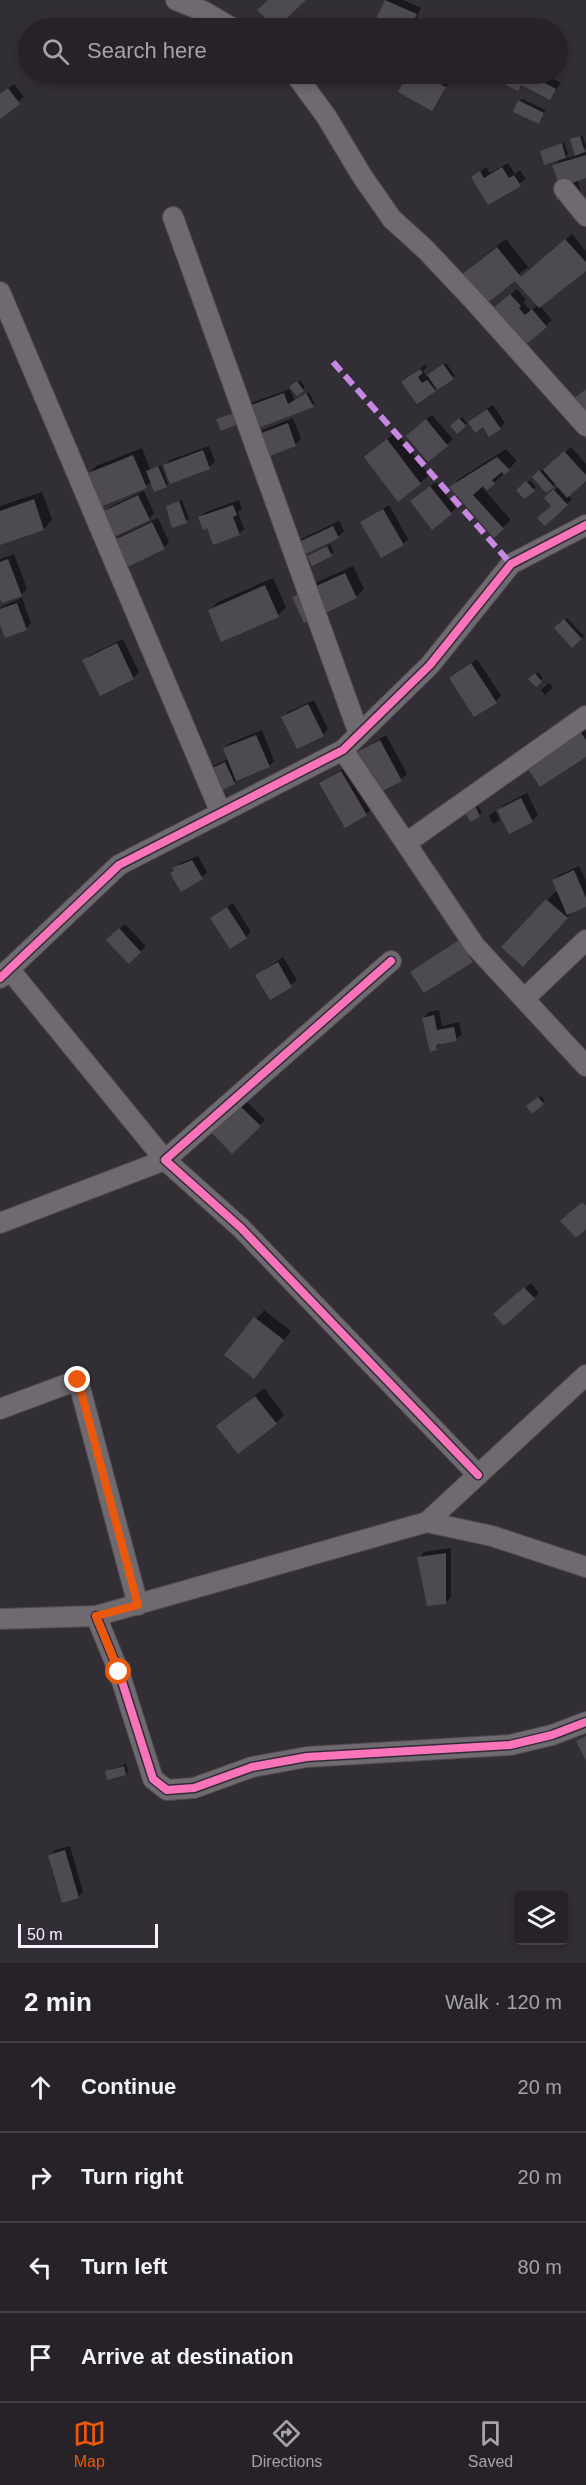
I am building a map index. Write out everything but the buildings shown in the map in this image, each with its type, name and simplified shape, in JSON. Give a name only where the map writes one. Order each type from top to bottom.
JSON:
[{"type":"street","points":[[176,0],[215,18]]},
{"type":"street","points":[[302,84],[326,116],[362,176],[392,219],[426,250],[475,302],[586,426]]},
{"type":"street","points":[[564,189],[586,216]]},
{"type":"street","points":[[173,217],[359,734]]},
{"type":"street","points":[[0,292],[221,813]]},
{"type":"street","points":[[478,1475],[241,1228],[165,1160],[4,973],[118,866],[343,750],[430,664],[511,564],[586,525]]},
{"type":"street","points":[[406,843],[586,716]]},
{"type":"street","points":[[343,750],[475,946],[586,1066]]},
{"type":"street","points":[[525,998],[586,940]]},
{"type":"street","points":[[0,1223],[165,1160],[391,961]]},
{"type":"street","points":[[0,1619],[96,1616],[428,1522],[586,1375]]},
{"type":"street","points":[[0,1409],[78,1380],[138,1605]]},
{"type":"street","points":[[428,1522],[492,1536],[586,1567]]},
{"type":"street","points":[[96,1616],[119,1672],[153,1779],[167,1790],[194,1788],[252,1767],[307,1757],[510,1745],[552,1735],[586,1722]]},
{"type":"marked path","points":[[333,362],[511,564]]},
{"type":"cycle path","points":[[0,978],[119,865],[343,750],[430,665],[511,564],[586,525]]},
{"type":"cycle path","points":[[391,961],[165,1160],[241,1228],[478,1475]]},
{"type":"cycle path","points":[[96,1616],[119,1672],[153,1779],[167,1790],[194,1788],[252,1767],[307,1757],[510,1745],[552,1735],[586,1722]]},
{"type":"route","points":[[78,1380],[138,1605],[96,1616],[119,1672]]}]
